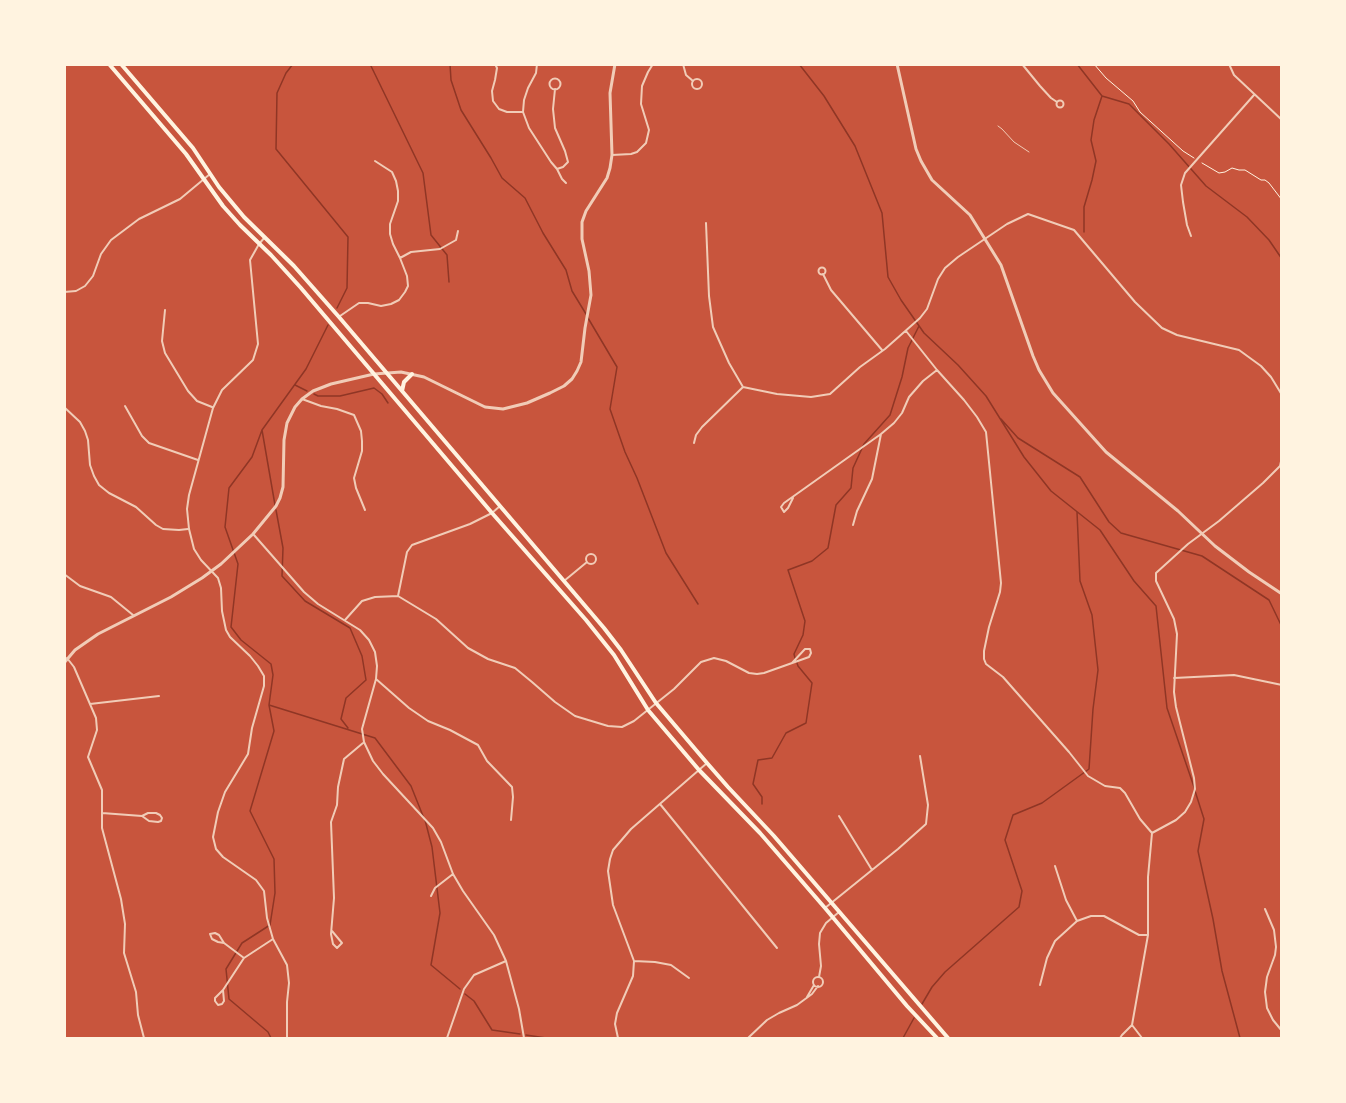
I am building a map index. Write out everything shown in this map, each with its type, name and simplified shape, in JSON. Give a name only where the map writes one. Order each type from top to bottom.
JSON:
[{"type":"main road","points":[[109,64],[186,154],[223,206],[301,288],[586,620],[614,655],[648,710],[699,770],[760,833],[937,1038]]},
{"type":"main road","points":[[121,64],[193,148],[243,217],[294,266],[339,317],[615,641],[656,703],[948,1038]]},
{"type":"main road","points":[[402,392],[404,382],[412,374]]},
{"type":"street","points":[[495,64],[497,68],[492,91],[493,101],[499,109],[507,112],[523,112]]},
{"type":"street","points":[[537,64],[536,73],[524,100],[523,112],[529,129],[566,183]]},
{"type":"street","points":[[64,663],[81,645],[98,634],[186,589],[211,572],[253,534],[280,498],[283,487],[287,423],[302,399],[313,391],[374,374],[395,372],[412,374],[440,384],[474,402],[494,409],[526,403],[557,390],[572,379],[581,362],[591,295],[590,271],[582,239],[582,222],[586,211],[607,178],[612,155],[610,105],[615,64]]},
{"type":"street","points":[[612,155],[632,154],[646,143],[649,130],[641,104],[642,86],[653,64]]},
{"type":"street","points":[[684,64],[686,75],[693,81]]},
{"type":"street","points":[[897,64],[916,149],[924,169],[933,181],[970,215],[986,238],[1001,265],[1039,370],[1053,393],[1106,452],[1249,573],[1281,593]]},
{"type":"street","points":[[1022,64],[1057,102]]},
{"type":"street","points":[[1229,64],[1234,75],[1281,120]]},
{"type":"street","points":[[555,89],[553,109],[555,128],[566,151],[568,162],[557,169]]},
{"type":"street","points":[[1191,236],[1187,225],[1181,185],[1185,173],[1254,95]]},
{"type":"street","points":[[339,317],[359,303],[381,306],[391,304],[399,300],[408,286],[407,276],[390,234],[390,224],[398,201],[396,181],[392,172],[375,160]]},
{"type":"street","points":[[64,292],[76,291],[85,286],[93,276],[101,254],[111,240],[139,219],[180,199],[210,174]]},
{"type":"street","points":[[706,223],[709,296],[713,327],[743,387],[777,394],[811,397],[830,394],[920,318],[927,309],[938,279],[945,268],[1007,224],[1029,214],[1074,230],[1135,302],[1162,328],[1193,340],[1239,350],[1261,366],[1271,377],[1281,395]]},
{"type":"street","points":[[400,258],[411,252],[440,249],[456,240],[458,231]]},
{"type":"street","points":[[265,237],[250,260],[258,344],[253,360],[222,390],[213,408],[187,503],[192,544],[197,555],[218,578],[226,630],[230,637],[250,656],[264,676],[264,686],[252,728],[248,754],[225,792],[213,837],[216,849],[223,857],[256,880],[264,891],[267,918],[273,939],[287,965],[289,983],[286,1002],[287,1038]]},
{"type":"street","points":[[823,274],[831,290],[882,350]]},
{"type":"street","points":[[165,310],[162,341],[165,353],[188,392],[197,401],[213,408]]},
{"type":"street","points":[[906,331],[964,400],[986,432],[1001,583],[986,643],[984,659],[986,664],[1003,677],[1088,776],[1105,786],[1120,788],[1125,793],[1132,807],[1152,833],[1148,877],[1148,935],[1132,1025],[1120,1038]]},
{"type":"street","points":[[793,498],[784,512],[781,507],[784,503],[894,423],[902,413],[909,397],[922,381],[937,370]]},
{"type":"street","points":[[694,443],[702,427],[743,387]]},
{"type":"street","points":[[302,399],[354,415],[361,431],[362,441],[362,451],[354,478],[365,510]]},
{"type":"street","points":[[125,406],[142,436],[149,443],[199,460]]},
{"type":"street","points":[[64,407],[80,422],[85,431],[90,465],[99,485],[136,507],[163,529],[189,529]]},
{"type":"street","points":[[853,525],[856,511],[872,479],[881,434]]},
{"type":"street","points":[[1152,833],[1176,820],[1185,812],[1195,789],[1176,707],[1174,678],[1178,634],[1174,619],[1156,581],[1156,573],[1263,483],[1280,466],[1281,457]]},
{"type":"street","points":[[398,596],[407,552],[412,545],[470,524],[492,513],[500,506]]},
{"type":"street","points":[[253,534],[304,592],[318,604],[360,630],[369,640],[375,652],[377,666],[376,679],[362,729],[364,742],[373,761],[383,774],[433,828],[453,874],[494,935],[506,961],[524,1038]]},
{"type":"street","points":[[564,581],[587,562]]},
{"type":"street","points":[[64,574],[80,586],[111,597],[134,616]]},
{"type":"street","points":[[345,620],[362,602],[375,597],[398,596],[436,619],[468,648],[515,668],[575,716],[608,726],[622,727],[634,722],[674,689],[701,662],[714,658],[726,661],[749,673],[757,674],[764,673],[809,657],[810,649],[805,649],[792,663]]},
{"type":"street","points":[[68,658],[96,718],[97,730],[88,757],[102,790],[102,828],[121,900],[125,924],[124,953],[136,992],[143,1038]]},
{"type":"street","points":[[1174,678],[1234,675],[1281,686]]},
{"type":"street","points":[[376,679],[428,721],[478,745],[487,761],[512,787],[511,820]]},
{"type":"street","points":[[90,704],[159,696]]},
{"type":"street","points":[[332,931],[342,943],[337,948],[333,944],[332,931],[334,898],[332,822],[337,806],[338,787],[344,759],[364,742]]},
{"type":"street","points":[[825,908],[926,824],[928,805],[920,756]]},
{"type":"street","points":[[618,1038],[615,1024],[617,1013],[633,976],[634,961],[613,904],[608,871],[613,850],[632,829],[707,763]]},
{"type":"street","points":[[660,804],[777,948]]},
{"type":"street","points":[[102,813],[142,816],[156,813],[162,818],[158,822],[149,821],[142,816]]},
{"type":"street","points":[[839,816],[872,870]]},
{"type":"street","points":[[1055,866],[1066,900],[1077,921]]},
{"type":"street","points":[[431,896],[435,888],[453,874]]},
{"type":"street","points":[[1265,909],[1274,930],[1276,947],[1267,977],[1265,992],[1267,1008],[1281,1031]]},
{"type":"street","points":[[748,1038],[767,1020],[805,999],[822,982],[819,977],[820,933],[826,923],[839,912]]},
{"type":"street","points":[[1040,985],[1047,958],[1055,942],[1077,921],[1091,916],[1104,916],[1139,935],[1148,935]]},
{"type":"street","points":[[225,943],[212,939],[210,934],[219,935],[225,943],[244,957]]},
{"type":"street","points":[[223,990],[224,1001],[218,1005],[216,998],[244,957],[273,939]]},
{"type":"street","points":[[447,1038],[464,989],[474,975],[506,961]]},
{"type":"street","points":[[634,961],[671,965],[689,978]]},
{"type":"street","points":[[816,986],[814,978],[819,977]]},
{"type":"street","points":[[1132,1025],[1142,1038]]},
{"type":"lane","points":[[998,126],[1014,142],[1029,152]]},
{"type":"path","points":[[1095,64],[1106,78],[1133,101],[1140,112],[1183,151],[1219,173],[1232,168],[1245,170],[1269,183],[1281,200]]},
{"type":"waterway","points":[[293,64],[277,93],[276,149],[348,237],[347,288],[337,308]]},
{"type":"waterway","points":[[370,64],[423,173],[431,235],[447,255],[449,282]]},
{"type":"waterway","points":[[450,64],[451,80],[461,110],[502,178],[525,198],[566,270],[572,291],[586,314]]},
{"type":"waterway","points":[[799,64],[824,96],[855,146],[882,213],[888,277],[901,300],[924,333],[986,396],[1024,457],[1051,491],[1100,530],[1134,581],[1156,606],[1167,708],[1194,787]]},
{"type":"waterway","points":[[1077,64],[1102,96],[1129,104],[1206,186],[1247,217],[1269,240],[1282,259]]},
{"type":"waterway","points":[[1084,232],[1084,207],[1096,161],[1091,140],[1094,120],[1102,96]]},
{"type":"waterway","points":[[588,318],[617,367],[610,409],[625,452],[666,553],[698,604]]},
{"type":"waterway","points":[[328,325],[306,369],[262,430],[252,457],[229,488],[225,527],[238,564],[231,627],[241,640],[271,664],[273,675],[269,705],[375,738],[411,786],[423,816]]},
{"type":"waterway","points":[[795,658],[794,654],[803,635],[805,621],[788,570],[812,561],[828,548],[836,505],[851,488],[853,468],[864,444],[890,415],[908,348],[919,326]]},
{"type":"waterway","points":[[295,385],[307,391]]},
{"type":"waterway","points":[[314,394],[340,396],[374,388],[388,403]]},
{"type":"waterway","points":[[1001,419],[1018,438],[1080,477],[1109,522],[1121,533],[1202,556],[1269,600],[1282,627]]},
{"type":"waterway","points":[[262,430],[275,505]]},
{"type":"waterway","points":[[276,510],[283,548],[282,576],[305,601],[350,628],[362,656],[366,680],[346,698],[341,719],[348,728]]},
{"type":"waterway","points":[[922,1004],[932,987],[945,972],[1019,907],[1022,891],[1005,840],[1013,815],[1042,803],[1089,769],[1098,670],[1092,615],[1080,581],[1077,512]]},
{"type":"waterway","points":[[762,804],[762,797],[753,784],[758,760],[772,758],[786,733],[806,723],[812,683],[797,663]]},
{"type":"waterway","points":[[269,705],[274,731],[250,811],[274,859],[275,893],[270,925],[242,943],[226,969],[229,999],[268,1032],[271,1038]]},
{"type":"waterway","points":[[1195,791],[1204,819],[1198,851],[1222,971],[1240,1038]]},
{"type":"waterway","points":[[425,820],[432,847],[440,913],[431,965],[460,989]]},
{"type":"waterway","points":[[465,994],[474,1001],[492,1030],[520,1034]]},
{"type":"waterway","points":[[903,1038],[914,1018]]},
{"type":"waterway","points":[[526,1035],[546,1038]]}]
